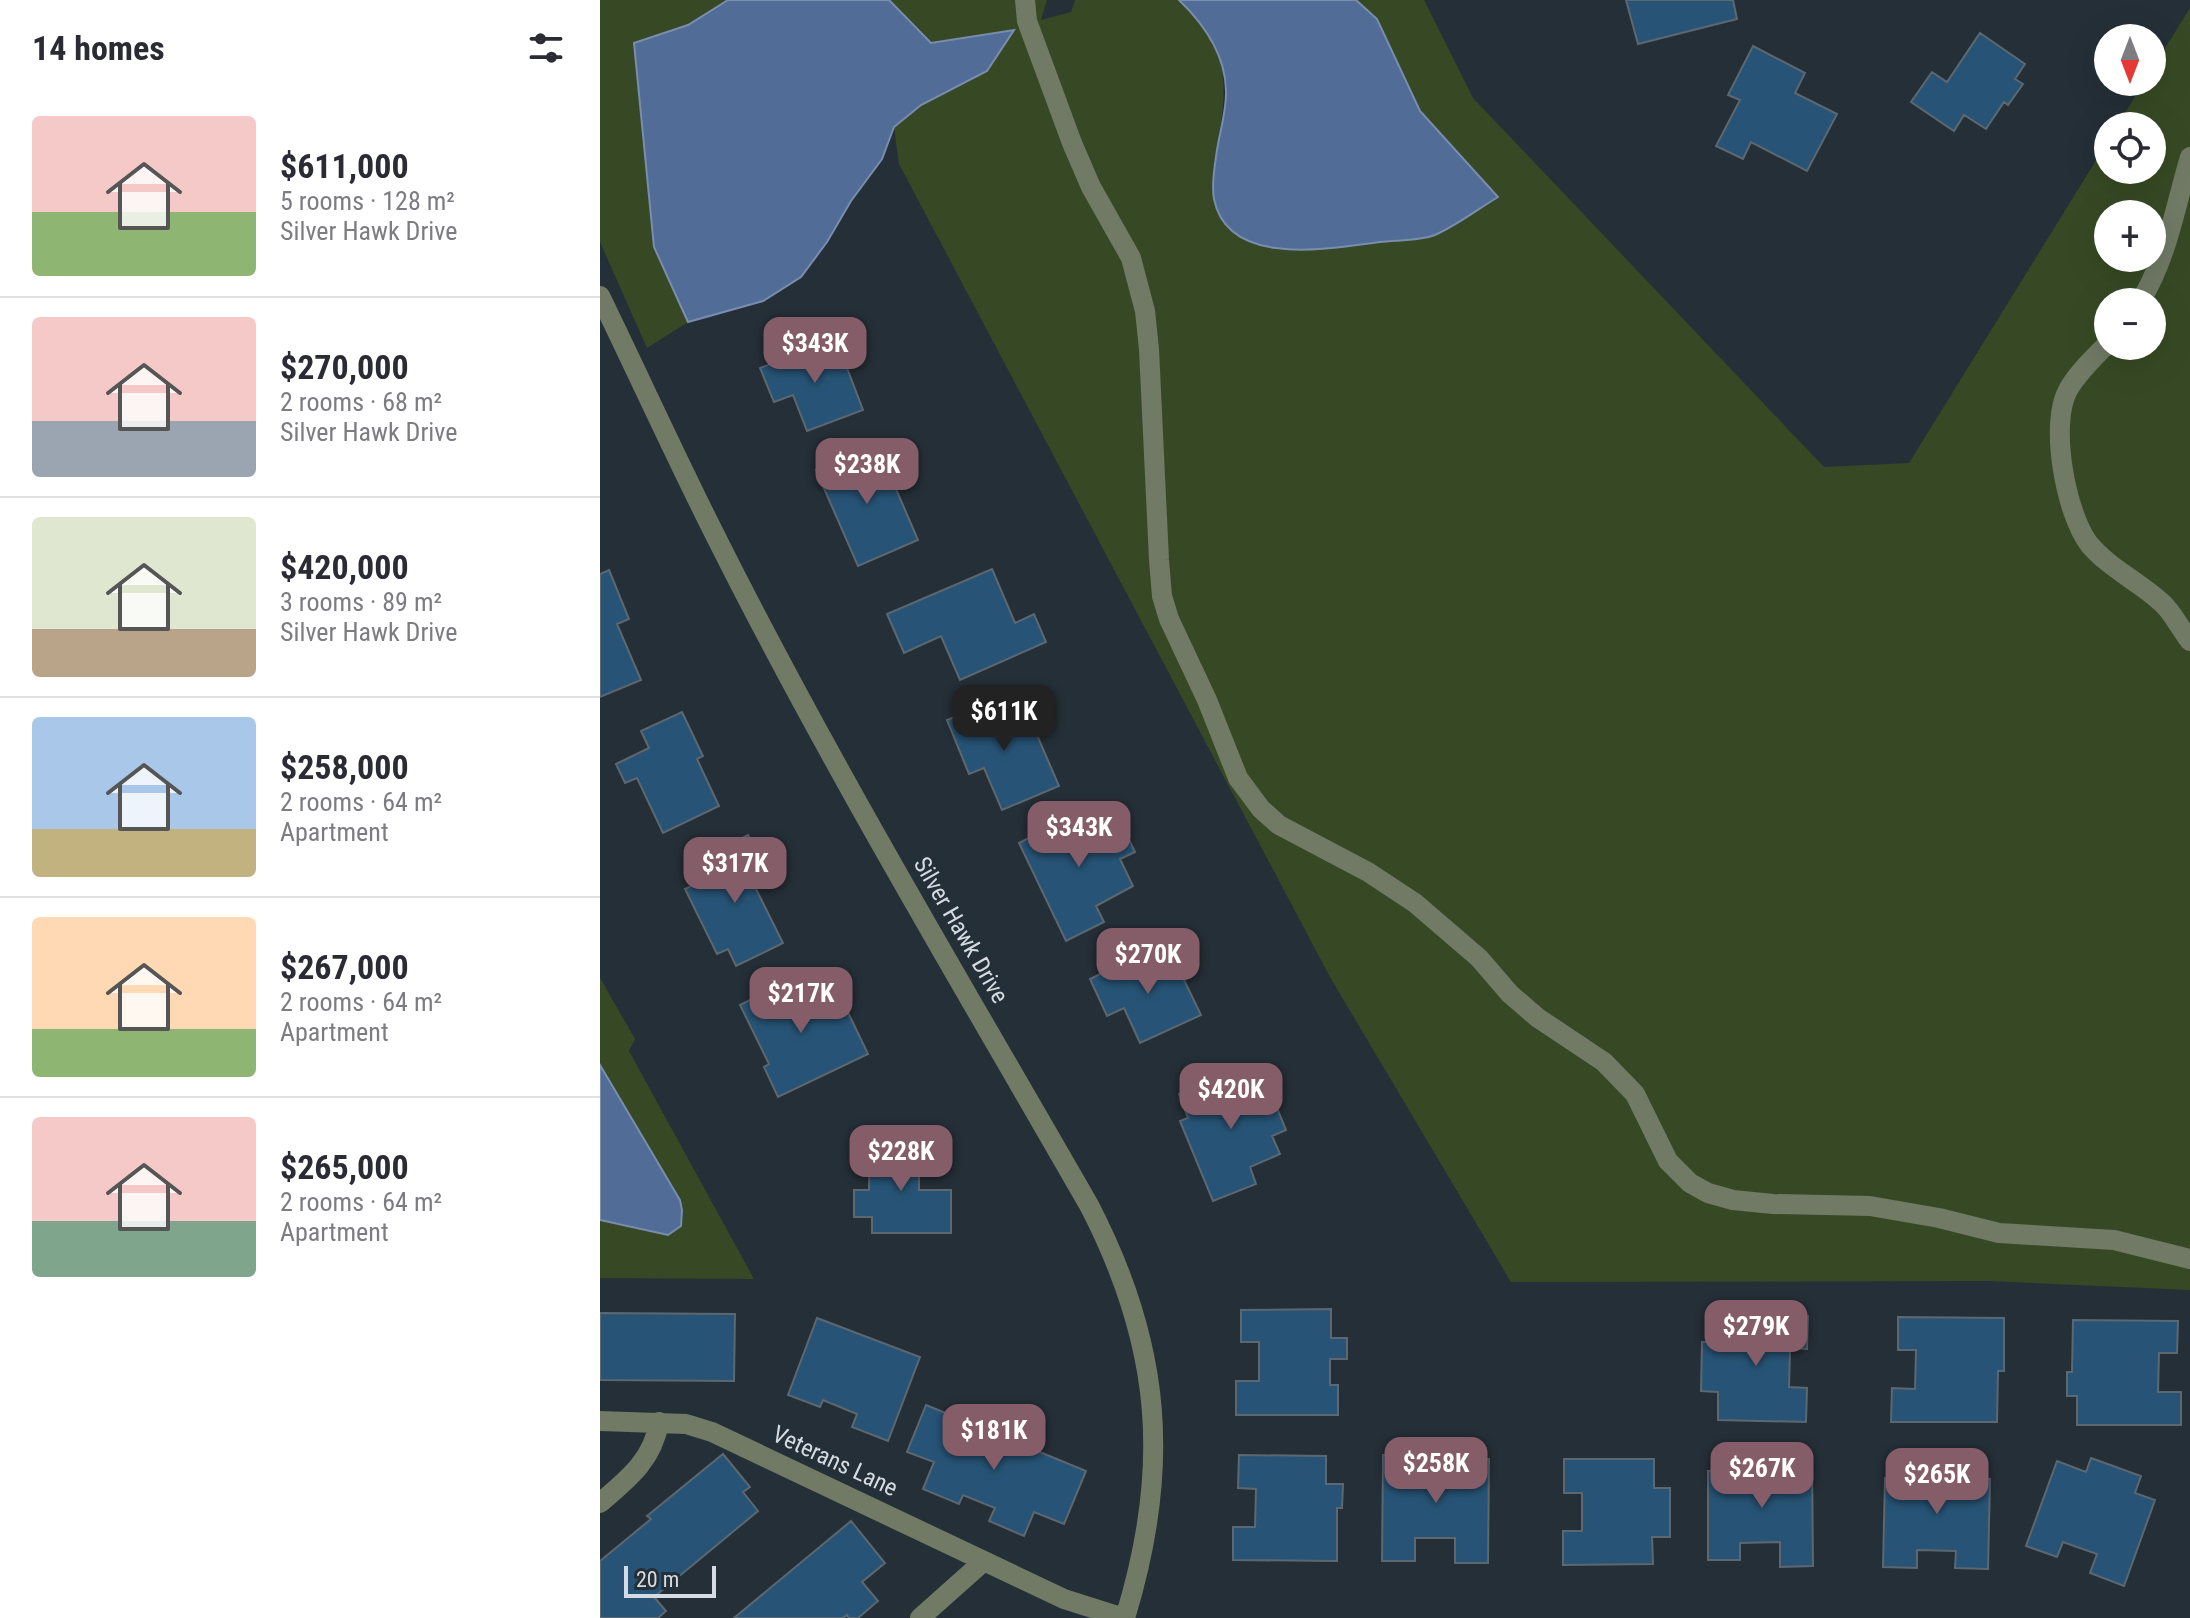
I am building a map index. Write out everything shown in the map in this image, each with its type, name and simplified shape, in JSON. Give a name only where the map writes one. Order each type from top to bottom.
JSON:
[{"type":"street","points":[[1025,0],[1027,21],[1072,143],[1091,187],[1131,258],[1145,311],[1162,596],[1169,619],[1207,700],[1238,778],[1261,809],[1279,825],[1368,872],[1415,903],[1479,958],[1510,994],[1538,1018],[1604,1062],[1635,1094],[1668,1161],[1690,1183],[1708,1193],[1733,1200],[1773,1204],[1870,1206],[1999,1233],[2114,1240],[2190,1259]]},
{"type":"street","points":[[2148,288],[2171,235],[2190,157]]},
{"type":"street","name":"Silver Hawk Drive","points":[[600,296],[752,604],[887,854],[1090,1207],[1126,1289],[1149,1372],[1153,1446],[1149,1516],[1140,1564],[1124,1618]]},
{"type":"street","points":[[2094,359],[2075,380],[2064,402],[2060,428],[2060,446],[2072,504],[2082,532],[2096,551],[2164,605],[2190,641]]},
{"type":"street","name":"Veterans Lane","points":[[600,1421],[686,1424],[712,1432],[1064,1599],[1124,1618]]},
{"type":"street","points":[[600,1503],[638,1470],[652,1451],[659,1422]]},
{"type":"street","points":[[920,1618],[984,1561]]},
{"type":"green space","points":[[600,0],[728,0],[688,25],[634,43],[654,247],[688,322],[647,348],[600,242]]},
{"type":"green space","points":[[889,0],[1047,0],[1041,20],[1071,12],[1075,0],[1179,0],[1211,39],[1223,76],[1224,95],[1215,165],[1497,197],[1420,111],[1377,19],[1356,0],[1424,0],[1473,98],[1824,467],[1909,463],[2094,164],[2094,184],[2166,184],[2166,112],[2126,112],[2135,96],[2166,96],[2166,47],[2190,8],[2190,1290],[1990,1281],[1511,1282],[1330,977],[899,164],[894,127],[921,105],[987,71],[1013,30],[931,43]]},
{"type":"green space","points":[[600,978],[635,1039],[629,1051],[754,1279],[600,1278],[600,1220],[668,1235],[680,1200],[600,1065]]},
{"type":"water","points":[[728,0],[889,0],[931,43],[1014,30],[987,71],[921,105],[894,127],[882,159],[801,277],[763,301],[688,322],[654,247],[634,43],[688,25]]},
{"type":"water","points":[[1179,0],[1356,0],[1377,19],[1420,111],[1498,197],[1451,227],[1422,238],[1336,248],[1284,249],[1260,245],[1239,236],[1223,221],[1213,193],[1226,97],[1222,64],[1205,29]]},
{"type":"water","points":[[600,1065],[680,1200],[681,1226],[668,1235],[600,1220]]},
{"type":"building","points":[[1626,0],[1733,0],[1737,19],[1638,44]]},
{"type":"building","points":[[1980,33],[2025,64],[2015,79],[2023,84],[2008,105],[2004,102],[1986,129],[1964,115],[1954,131],[1911,102],[1932,72],[1947,82]]},
{"type":"building","points":[[1753,46],[1805,73],[1795,93],[1837,114],[1807,171],[1751,142],[1743,159],[1716,146],[1740,100],[1728,95]]},
{"type":"building","points":[[836,339],[863,410],[807,431],[793,395],[774,402],[760,368]]},
{"type":"building","points":[[880,452],[918,540],[858,566],[816,470],[854,453],[858,461]]},
{"type":"building","points":[[992,569],[1015,623],[1034,614],[1046,642],[960,680],[941,636],[904,653],[887,614]]},
{"type":"building","points":[[609,570],[629,619],[617,624],[641,680],[600,697],[600,574]]},
{"type":"building","points":[[988,704],[994,719],[1025,707],[1059,786],[1002,810],[984,768],[969,774],[947,720]]},
{"type":"building","points":[[682,712],[703,756],[697,759],[719,806],[663,833],[637,778],[625,783],[616,764],[649,748],[641,731]]},
{"type":"building","points":[[1090,807],[1102,830],[1120,821],[1135,852],[1120,859],[1133,886],[1096,906],[1104,922],[1066,941],[1019,843]]},
{"type":"building","points":[[748,835],[765,869],[750,877],[783,943],[736,966],[728,949],[717,954],[685,889],[725,869],[716,851]]},
{"type":"building","points":[[1170,951],[1201,1015],[1140,1043],[1124,1008],[1107,1016],[1090,979],[1125,962],[1128,970]]},
{"type":"building","points":[[803,974],[823,1015],[844,1004],[868,1054],[778,1097],[764,1067],[769,1064],[740,1005]]},
{"type":"building","points":[[1238,1070],[1246,1090],[1266,1081],[1286,1130],[1272,1136],[1280,1154],[1250,1167],[1256,1184],[1213,1201],[1180,1121],[1188,1118],[1179,1094]]},
{"type":"building","points":[[870,1139],[919,1140],[919,1190],[951,1190],[951,1233],[872,1233],[872,1217],[854,1217],[854,1190],[869,1190]]},
{"type":"building","points":[[1331,1309],[1331,1338],[1347,1338],[1347,1359],[1330,1359],[1330,1385],[1338,1385],[1338,1415],[1236,1415],[1236,1381],[1259,1381],[1259,1342],[1241,1342],[1241,1310]]},
{"type":"building","points":[[600,1313],[735,1314],[734,1381],[600,1380]]},
{"type":"building","points":[[1719,1314],[1808,1316],[1807,1349],[1790,1348],[1789,1387],[1807,1388],[1806,1422],[1718,1420],[1718,1392],[1701,1391],[1702,1342],[1718,1342]]},
{"type":"building","points":[[1898,1317],[2004,1318],[2004,1371],[1998,1371],[1997,1422],[1891,1422],[1892,1388],[1915,1389],[1916,1350],[1898,1350]]},
{"type":"building","points":[[817,1318],[920,1357],[888,1441],[852,1427],[857,1414],[823,1400],[820,1407],[788,1395]]},
{"type":"building","points":[[2073,1320],[2178,1321],[2177,1353],[2159,1353],[2158,1392],[2181,1392],[2181,1425],[2077,1425],[2077,1396],[2067,1396],[2067,1372],[2072,1372]]},
{"type":"building","points":[[926,1405],[1086,1471],[1064,1524],[1034,1512],[1024,1536],[989,1521],[995,1508],[963,1495],[959,1504],[923,1489],[934,1462],[907,1452]]},
{"type":"building","points":[[1436,1451],[1460,1451],[1460,1459],[1489,1459],[1488,1563],[1455,1563],[1455,1538],[1415,1538],[1415,1561],[1382,1561],[1383,1455],[1435,1456]]},
{"type":"building","points":[[723,1454],[750,1487],[743,1492],[758,1511],[654,1597],[666,1611],[658,1618],[600,1618],[600,1561],[651,1519],[647,1516]]},
{"type":"building","points":[[1239,1455],[1326,1456],[1326,1484],[1343,1484],[1342,1508],[1337,1508],[1337,1561],[1233,1560],[1233,1527],[1255,1527],[1256,1489],[1238,1488]]},
{"type":"building","points":[[1736,1456],[1763,1456],[1763,1462],[1812,1462],[1813,1566],[1780,1567],[1780,1542],[1740,1543],[1740,1560],[1708,1560],[1708,1471],[1736,1471]]},
{"type":"building","points":[[2091,1458],[2141,1476],[2135,1493],[2155,1500],[2124,1586],[2090,1573],[2097,1554],[2063,1542],[2057,1557],[2026,1546],[2057,1461],[2086,1472]]},
{"type":"building","points":[[1564,1459],[1654,1459],[1654,1488],[1670,1488],[1670,1537],[1652,1537],[1653,1564],[1563,1565],[1563,1531],[1582,1531],[1582,1493],[1564,1493]]},
{"type":"building","points":[[1913,1460],[1963,1463],[1962,1479],[1990,1479],[1988,1569],[1955,1568],[1956,1551],[1917,1550],[1917,1568],[1883,1567],[1885,1478],[1913,1478]]},
{"type":"building","points":[[851,1521],[885,1563],[862,1582],[878,1601],[858,1618],[847,1615],[843,1618],[734,1618]]}]
